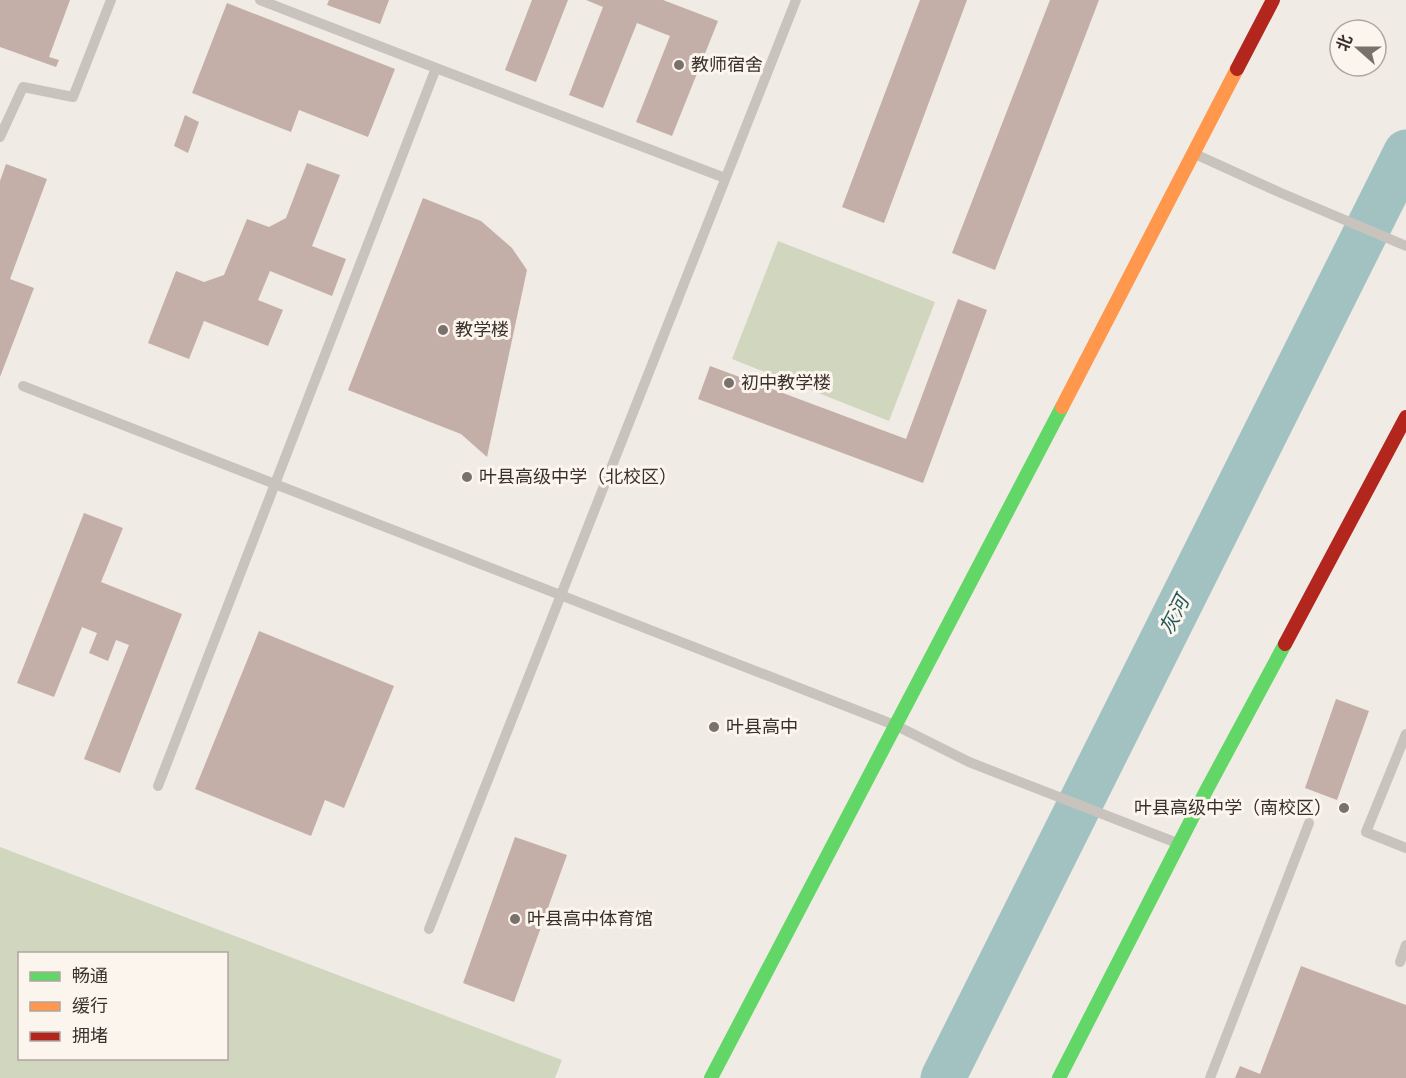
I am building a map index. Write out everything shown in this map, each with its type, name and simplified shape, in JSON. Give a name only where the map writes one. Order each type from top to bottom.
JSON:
[{"type":"street","points":[[711,1078],[897,726],[1273,0]]},
{"type":"street","points":[[1059,1078],[1206,791],[1406,417]]},
{"type":"lane","points":[[0,137],[23,87],[73,97],[111,0]]},
{"type":"lane","points":[[260,0],[725,178]]},
{"type":"lane","points":[[429,929],[796,0]]},
{"type":"lane","points":[[158,786],[436,69]]},
{"type":"lane","points":[[1195,154],[1406,246]]},
{"type":"lane","points":[[23,386],[897,726],[969,762],[1180,844]]},
{"type":"lane","points":[[1406,734],[1366,832],[1406,848]]},
{"type":"lane","points":[[1210,1078],[1309,823]]},
{"type":"lane","points":[[1400,962],[1406,945]]},
{"type":"green space","points":[[778,241],[935,302],[889,421],[732,359]]},
{"type":"green space","points":[[0,847],[562,1060],[555,1078],[0,1078]]},
{"type":"building","points":[[0,0],[70,0],[49,57],[59,60],[56,67],[0,47]]},
{"type":"building","points":[[329,0],[389,0],[380,24],[327,5]]},
{"type":"building","points":[[532,0],[568,0],[536,82],[505,70]]},
{"type":"building","name":"教师宿舍","points":[[586,0],[663,0],[718,21],[672,136],[636,122],[670,36],[637,23],[603,108],[569,95],[603,7]]},
{"type":"building","points":[[920,0],[967,0],[884,223],[842,207]]},
{"type":"building","points":[[1050,0],[1099,0],[995,270],[952,253]]},
{"type":"building","points":[[227,3],[395,69],[368,137],[299,110],[291,132],[192,93]]},
{"type":"building","points":[[185,115],[199,122],[188,153],[174,146]]},
{"type":"building","points":[[307,163],[340,175],[312,246],[346,259],[332,296],[270,271],[258,300],[283,310],[268,346],[204,321],[189,359],[148,343],[176,271],[204,282],[224,275],[247,219],[269,227],[286,218]]},
{"type":"building","points":[[6,164],[47,179],[10,279],[34,288],[0,377],[0,181]]},
{"type":"building","name":"教学楼","points":[[423,198],[481,221],[512,248],[527,270],[487,457],[461,434],[348,390]]},
{"type":"building","name":"初中教学楼","points":[[958,299],[987,310],[923,483],[698,399],[710,366],[906,439]]},
{"type":"building","points":[[84,513],[123,528],[101,582],[182,614],[120,773],[84,759],[129,645],[116,640],[108,661],[89,653],[97,633],[82,627],[54,697],[17,683]]},
{"type":"building","points":[[259,631],[394,686],[344,808],[325,800],[311,836],[195,789]]},
{"type":"building","points":[[1336,699],[1369,711],[1337,800],[1305,788]]},
{"type":"building","name":"叶县高中体育馆","points":[[515,837],[567,855],[514,1002],[463,983]]},
{"type":"building","points":[[1301,966],[1406,1005],[1406,1078],[1235,1078],[1240,1066],[1260,1074]]},
{"type":"waterway","name":"灰河","points":[[943,1078],[1406,152]]},
{"type":"traffic: fast","points":[[711,1078],[1062,407]]},
{"type":"traffic: fast","points":[[1059,1078],[1206,791],[1285,644]]},
{"type":"traffic: slow","points":[[1062,407],[1237,69]]},
{"type":"traffic: jam","points":[[1237,69],[1273,0]]},
{"type":"traffic: jam","points":[[1285,644],[1406,417]]},
{"type":"place","name":"教师宿舍","points":[[679,65]]},
{"type":"place","name":"教学楼","points":[[443,330]]},
{"type":"place","name":"初中教学楼","points":[[729,383]]},
{"type":"place","name":"叶县高级中学（北校区）","points":[[467,477]]},
{"type":"place","name":"叶县高中","points":[[714,727]]},
{"type":"place","name":"叶县高级中学（南校区）","points":[[1344,808]]},
{"type":"place","name":"叶县高中体育馆","points":[[515,919]]}]
